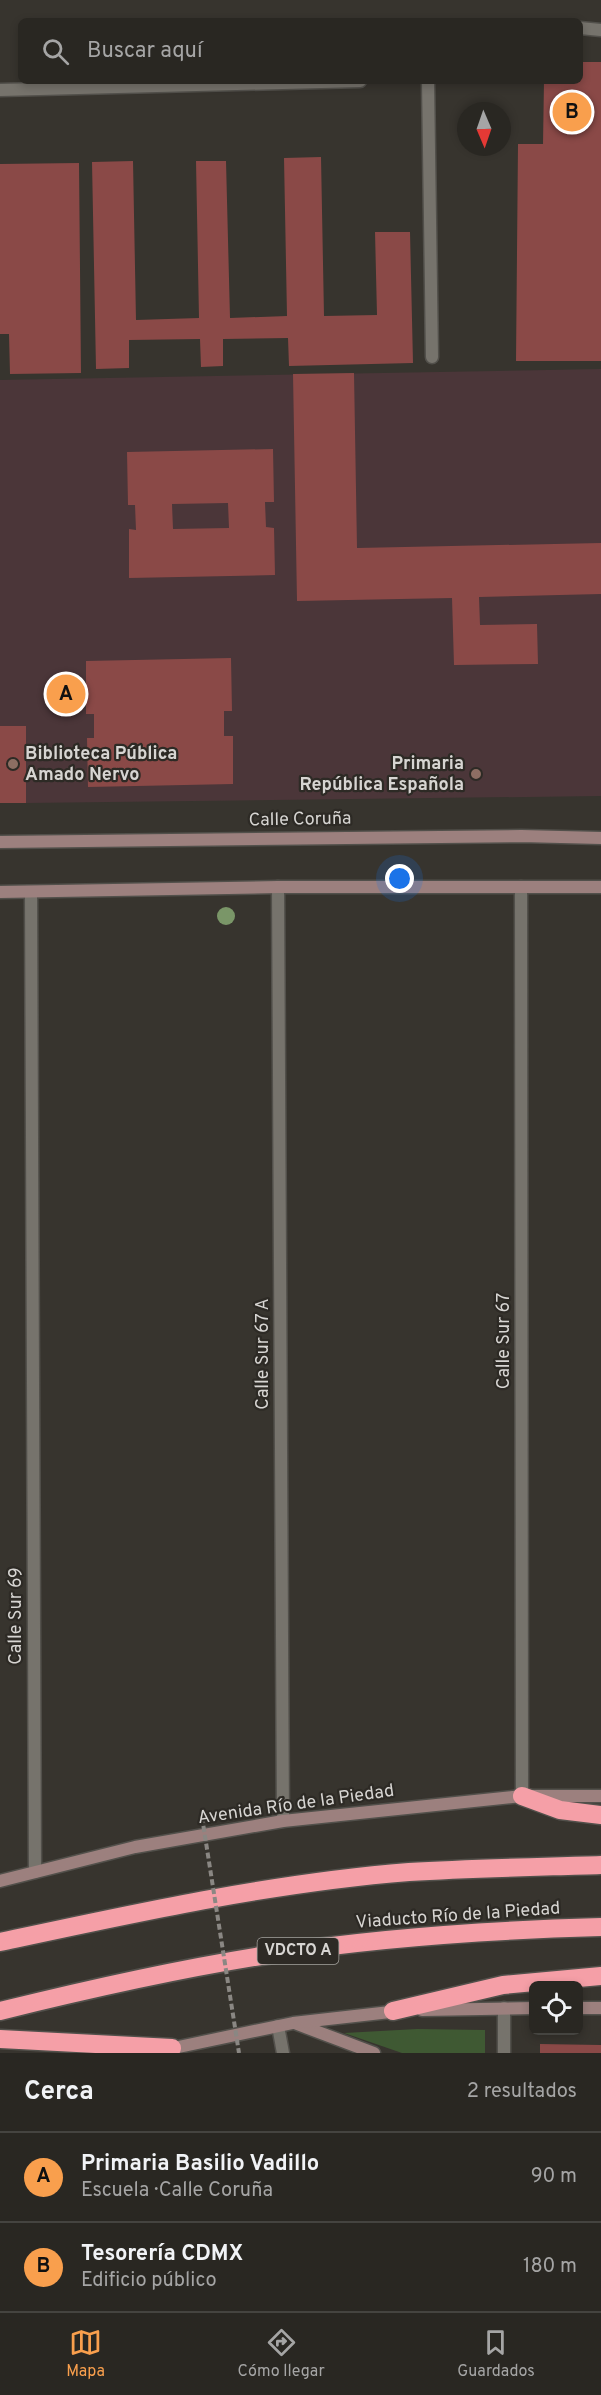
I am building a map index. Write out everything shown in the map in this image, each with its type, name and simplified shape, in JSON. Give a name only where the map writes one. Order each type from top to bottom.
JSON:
[{"type":"highway","points":[[522,1796],[560,1810],[601,1815]]},
{"type":"highway","points":[[0,1942],[226,1896],[327,1882],[409,1873],[601,1865]]},
{"type":"highway","name":"Viaducto Río de la Piedad","points":[[0,2011],[145,1977],[281,1953],[463,1933],[601,1927]]},
{"type":"highway","points":[[393,2011],[503,1985],[601,1976]]},
{"type":"highway","points":[[0,2039],[172,2048]]},
{"type":"street","points":[[583,28],[601,30]]},
{"type":"street","points":[[0,90],[240,84]]},
{"type":"street","points":[[428,84],[432,357]]},
{"type":"street","name":"Calle Coruña","points":[[0,842],[509,836],[601,838]]},
{"type":"street","name":"Calle Sur 67","points":[[520,886],[522,1796]]},
{"type":"street","points":[[0,892],[278,887],[601,887]]},
{"type":"street","name":"Calle Sur 67 A","points":[[278,887],[283,1821]]},
{"type":"street","name":"Calle Sur 69","points":[[31,892],[35,1872]]},
{"type":"street","name":"Avenida Río de la Piedad","points":[[0,1881],[135,1847],[283,1821],[522,1796],[601,1796]]},
{"type":"street","points":[[504,2008],[504,2053]]},
{"type":"street","points":[[152,2053],[293,2023],[393,2011],[529,2008]]},
{"type":"street","points":[[583,2008],[601,2008]]},
{"type":"street","points":[[293,2023],[374,2053]]},
{"type":"street","points":[[278,2026],[283,2053]]},
{"type":"path","points":[[202,1817],[239,2053]]},
{"type":"shaded area","points":[[601,369],[601,796],[26,803],[26,726],[0,726],[0,380]]},
{"type":"green space","points":[[417,2029],[485,2030],[485,2053],[402,2053],[344,2033]]},
{"type":"building","points":[[583,62],[601,62],[601,361],[516,361],[518,144],[543,144],[544,84],[583,84]]},
{"type":"building","points":[[321,157],[324,316],[377,315],[375,232],[410,232],[413,363],[289,366],[288,338],[223,339],[223,366],[201,367],[200,339],[129,340],[129,368],[96,369],[92,162],[133,161],[136,320],[199,318],[196,161],[226,161],[230,318],[287,316],[284,158]]},
{"type":"building","points":[[79,163],[81,373],[10,374],[9,334],[0,334],[0,164]]},
{"type":"building","points":[[354,373],[357,548],[601,543],[601,594],[479,597],[480,625],[537,624],[538,664],[454,665],[452,598],[297,601],[293,374]]},
{"type":"building","points":[[273,449],[274,502],[265,502],[266,527],[274,528],[275,575],[129,578],[129,529],[136,530],[135,505],[128,505],[127,452]],"holes":[[[228,503],[229,528],[173,529],[172,504]]]},
{"type":"building","points":[[231,658],[232,711],[224,711],[224,736],[233,736],[233,784],[88,787],[87,738],[94,738],[94,714],[86,714],[86,661]]},
{"type":"building","name":"Biblioteca Pública Amado Nervo","points":[[0,726],[26,726],[26,803],[0,803]]},
{"type":"building","points":[[540,2044],[601,2045],[601,2053],[540,2053]]},
{"type":"place","name":"Tesorería CDMX","points":[[572,112]]},
{"type":"place","name":"Primaria Basilio Vadillo","points":[[66,694]]},
{"type":"place","name":"Biblioteca Pública Amado Nervo","points":[[13,764]]},
{"type":"place","name":"Primaria República Española","points":[[476,774]]}]
